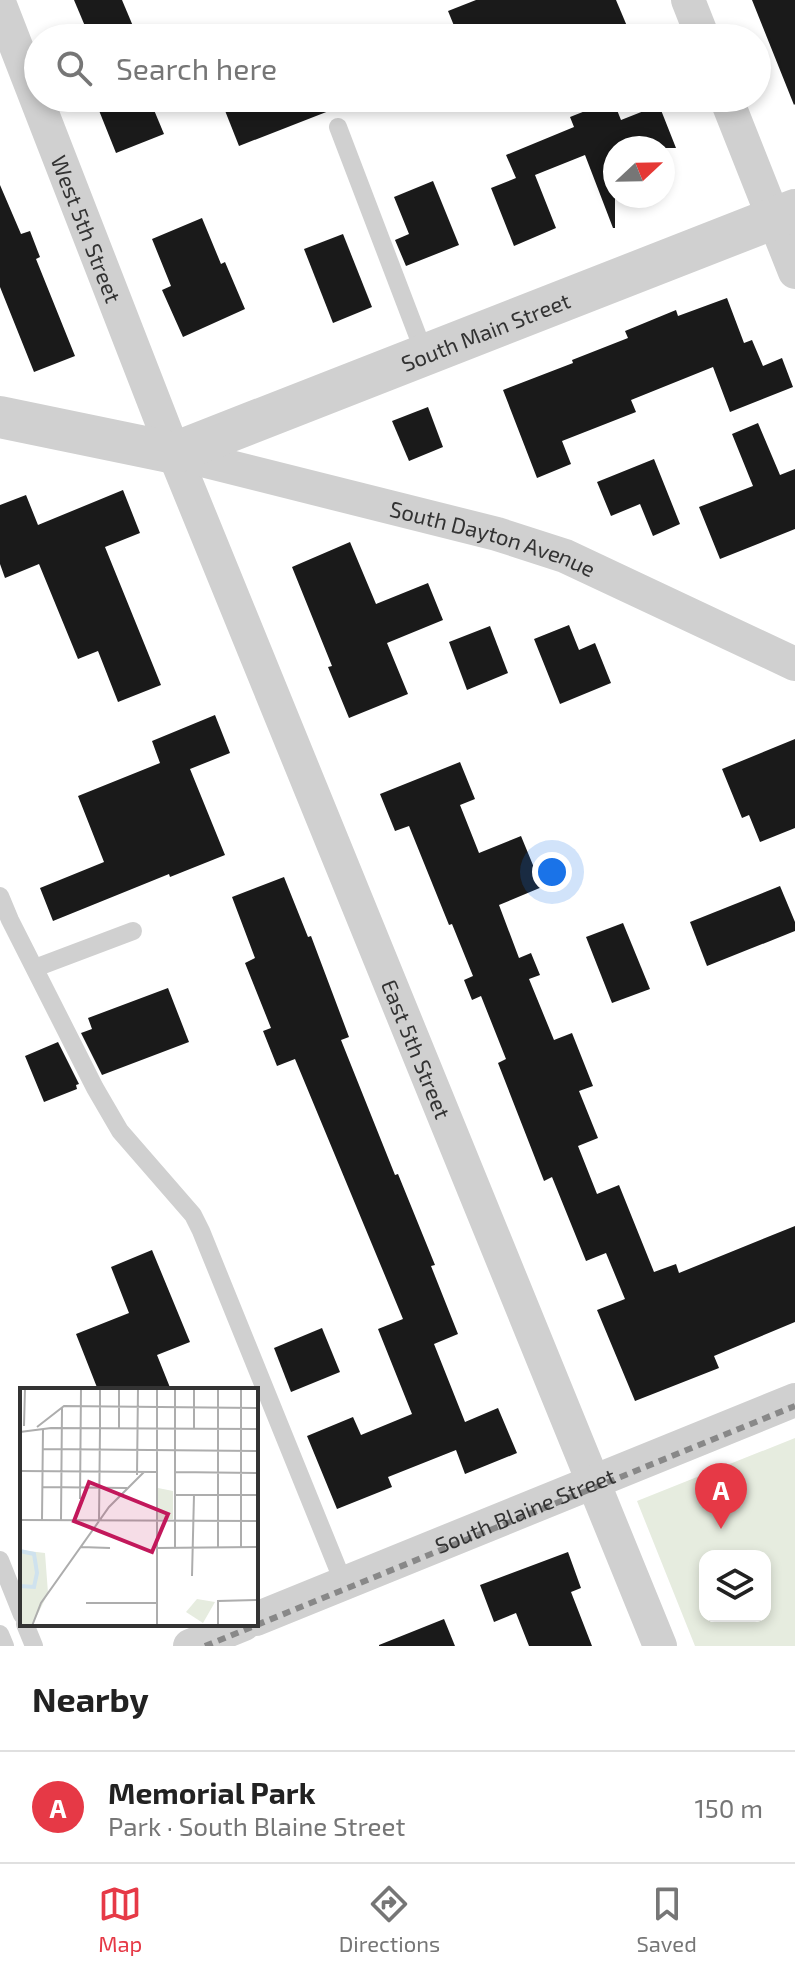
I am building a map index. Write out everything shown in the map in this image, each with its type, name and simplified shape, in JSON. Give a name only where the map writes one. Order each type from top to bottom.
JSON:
[{"type":"street","points":[[688,0],[697,24]]},
{"type":"street","name":"West 5th Street","points":[[0,5],[24,67]]},
{"type":"street","name":"West 5th Street","points":[[42,112],[174,453]]},
{"type":"street","points":[[733,112],[784,214],[795,272]]},
{"type":"street","name":"South Main Street","points":[[174,453],[784,214]]},
{"type":"street","points":[[0,417],[174,453]]},
{"type":"street","name":"South Dayton Avenue","points":[[174,453],[497,534],[565,556],[795,664]]},
{"type":"street","name":"East 5th Street","points":[[174,453],[660,1646]]},
{"type":"street","name":"South Blaine Street","points":[[258,1618],[795,1400]]},
{"type":"street","points":[[190,1646],[239,1626]]},
{"type":"lane","points":[[338,127],[425,355]]},
{"type":"lane","points":[[0,896],[95,1088],[120,1131],[193,1215],[344,1584]]},
{"type":"lane","points":[[35,968],[133,931]]},
{"type":"lane","points":[[0,1560],[20,1610]]},
{"type":"lane","points":[[26,1626],[34,1646]]},
{"type":"lane","points":[[0,1634],[5,1646]]},
{"type":"shaded area","points":[[795,1438],[795,1646],[695,1646],[637,1501]]},
{"type":"building","points":[[74,0],[122,0],[132,24],[84,24]]},
{"type":"building","points":[[476,0],[616,0],[626,24],[453,24],[448,11]]},
{"type":"building","points":[[752,0],[795,0],[794,105],[771,48],[771,24],[762,24]]},
{"type":"building","points":[[100,112],[155,112],[164,134],[116,153]]},
{"type":"building","points":[[226,112],[326,112],[239,146]]},
{"type":"building","points":[[583,112],[618,112],[621,120],[641,112],[662,112],[671,136],[603,136],[603,202],[585,155],[535,175],[556,228],[514,246],[491,188],[516,178],[506,155],[574,127],[570,117]]},
{"type":"building","points":[[433,181],[459,245],[406,266],[395,240],[409,234],[394,197]]},
{"type":"building","points":[[0,185],[21,234],[30,231],[40,257],[36,259],[75,356],[34,372],[0,287]]},
{"type":"building","points":[[605,208],[615,208],[613,228]]},
{"type":"building","points":[[202,218],[221,264],[225,262],[245,309],[183,337],[162,290],[171,286],[152,239]]},
{"type":"building","points":[[343,234],[372,307],[333,323],[304,249]]},
{"type":"building","points":[[727,298],[744,343],[752,340],[763,366],[782,358],[793,387],[730,412],[713,367],[631,400],[636,412],[562,441],[571,464],[537,478],[503,390],[628,338],[625,331],[676,310],[678,316]]},
{"type":"building","points":[[428,407],[443,447],[409,461],[392,421]]},
{"type":"building","points":[[758,423],[780,475],[795,469],[795,529],[720,559],[699,507],[753,486],[732,434]]},
{"type":"building","points":[[654,459],[680,524],[653,536],[640,504],[611,516],[597,482]]},
{"type":"building","points":[[123,490],[140,533],[105,547],[161,685],[118,702],[98,651],[78,659],[39,564],[5,578],[0,564],[0,505],[26,495],[38,525]]},
{"type":"building","points":[[350,542],[376,604],[428,583],[443,620],[387,643],[408,694],[349,718],[328,667],[332,666],[292,567]]},
{"type":"building","points":[[569,625],[579,650],[595,643],[611,683],[560,704],[534,639]]},
{"type":"building","points":[[490,626],[508,673],[467,690],[449,642]]},
{"type":"building","points":[[215,715],[230,753],[190,769],[225,855],[53,921],[40,888],[104,862],[78,796],[160,763],[152,741]]},
{"type":"building","points":[[795,739],[795,828],[760,842],[749,815],[742,818],[722,769]]},
{"type":"building","points":[[460,762],[475,799],[460,805],[479,853],[521,836],[542,887],[499,905],[519,958],[531,953],[540,975],[529,979],[554,1040],[572,1033],[593,1086],[579,1091],[598,1138],[578,1146],[597,1194],[619,1185],[654,1272],[676,1264],[679,1273],[795,1226],[795,1322],[714,1356],[719,1368],[635,1401],[597,1310],[625,1299],[606,1253],[586,1261],[552,1177],[544,1181],[498,1063],[506,1059],[481,996],[472,1000],[464,980],[473,976],[452,924],[449,925],[409,826],[395,831],[380,794]]},
{"type":"building","points":[[284,877],[308,937],[311,936],[349,1037],[341,1040],[435,1265],[431,1266],[458,1334],[434,1344],[465,1422],[498,1408],[517,1453],[465,1474],[456,1450],[388,1477],[392,1487],[337,1509],[307,1436],[353,1417],[361,1435],[412,1414],[378,1329],[403,1319],[295,1059],[277,1066],[263,1031],[271,1028],[245,963],[255,958],[232,897]]},
{"type":"building","points":[[780,886],[795,922],[795,931],[707,966],[690,922]]},
{"type":"building","points":[[623,923],[650,989],[612,1003],[586,937]]},
{"type":"building","points":[[168,988],[189,1042],[102,1075],[81,1033],[92,1029],[88,1018]]},
{"type":"building","points":[[58,1042],[79,1084],[76,1085],[77,1089],[44,1102],[25,1056]]},
{"type":"building","points":[[152,1250],[190,1342],[157,1355],[170,1388],[97,1388],[76,1334],[129,1313],[111,1267]]},
{"type":"building","points":[[322,1328],[340,1372],[291,1392],[274,1348]]},
{"type":"building","points":[[568,1552],[581,1588],[571,1592],[592,1646],[529,1646],[516,1613],[494,1622],[480,1585]]},
{"type":"building","points":[[444,1619],[455,1646],[379,1646],[379,1645]]},
{"type":"railway","points":[[258,1624],[795,1406]]},
{"type":"railway","points":[[205,1646],[254,1626]]},
{"type":"place","name":"Memorial Park","points":[[721,1529]]}]
